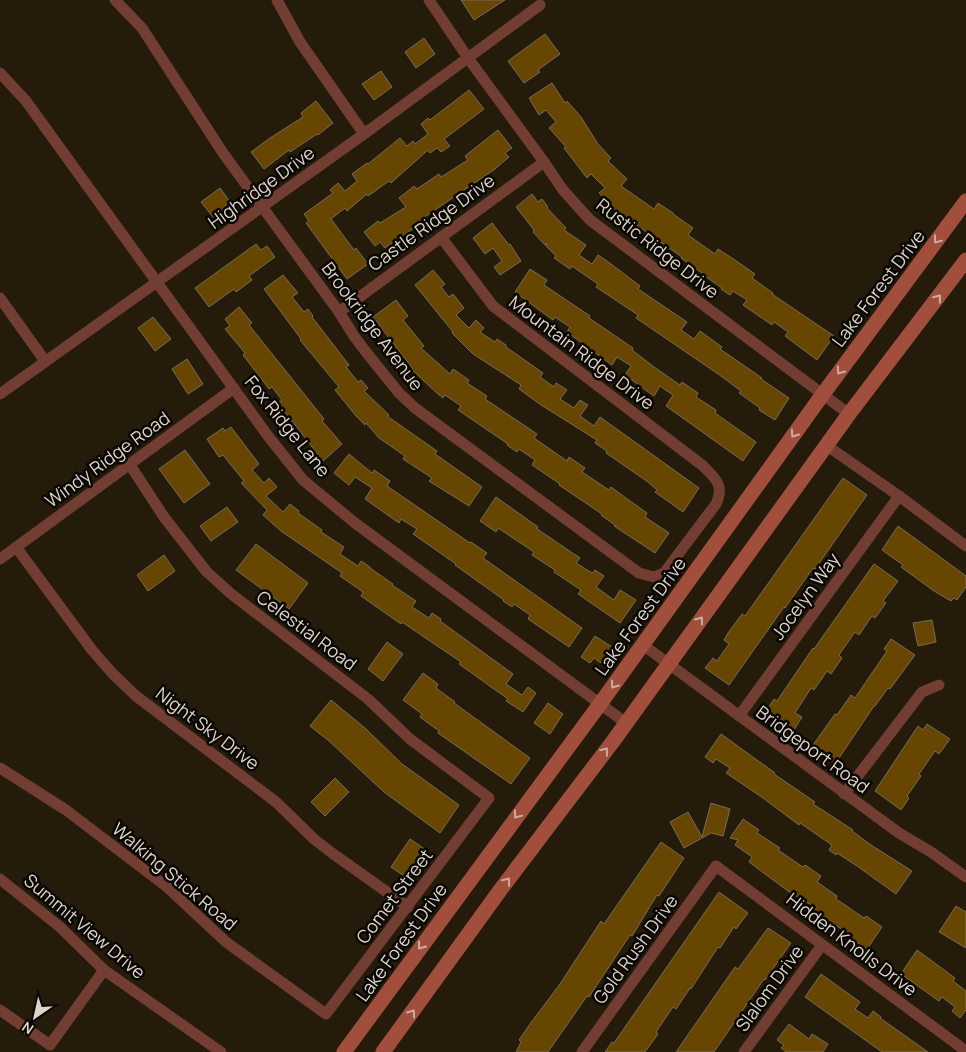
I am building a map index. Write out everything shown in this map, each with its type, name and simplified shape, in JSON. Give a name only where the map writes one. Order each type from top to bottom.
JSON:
[{"type":"main road","name":"Lake Forest Drive","points":[[344,1052],[643,645],[823,394],[966,201]]},
{"type":"main road","points":[[383,1052],[501,889],[626,723],[826,445],[966,260]]},
{"type":"street","name":"Brookridge Avenue","points":[[115,0],[142,28],[223,154],[340,312],[354,336],[399,393],[415,408],[639,573],[648,576],[659,576],[664,573],[716,504],[720,494],[717,481]]},
{"type":"street","points":[[277,0],[300,42],[364,134]]},
{"type":"street","name":"Rustic Ridge Drive","points":[[429,0],[468,58],[563,190],[590,220],[849,414]]},
{"type":"street","name":"Highridge Drive","points":[[0,394],[540,6]]},
{"type":"street","name":"Fox Ridge Lane","points":[[0,73],[26,101],[268,436],[303,480],[354,523],[626,723]]},
{"type":"street","name":"Castle Ridge Drive","points":[[340,312],[544,162]]},
{"type":"street","name":"Mountain Ridge Drive","points":[[441,237],[493,306],[702,465],[717,481]]},
{"type":"street","points":[[0,298],[45,361]]},
{"type":"street","name":"Windy Ridge Road","points":[[0,559],[234,388]]},
{"type":"street","points":[[826,445],[966,546]]},
{"type":"street","name":"Celestial Road","points":[[130,465],[164,517],[206,571],[230,593],[368,699],[417,744],[488,798]]},
{"type":"street","name":"Jocelyn Way","points":[[739,716],[899,496]]},
{"type":"street","name":"Night Sky Drive","points":[[16,547],[92,650],[136,696],[276,802],[314,839],[332,853],[408,907]]},
{"type":"street","name":"Bridgeport Road","points":[[643,645],[898,834],[931,852],[966,877]]},
{"type":"street","points":[[844,794],[922,692],[939,684]]},
{"type":"street","name":"Walking Stick Road","points":[[0,768],[66,810],[167,887],[226,942],[326,1014]]},
{"type":"street","name":"Comet Street","points":[[326,1014],[488,798]]},
{"type":"street","name":"Hidden Knolls Drive","points":[[716,866],[966,1051]]},
{"type":"street","name":"Gold Rush Drive","points":[[582,1052],[716,866]]},
{"type":"street","name":"Summit View Drive","points":[[0,879],[60,927],[104,970],[221,1052]]},
{"type":"street","name":"Slalom Drive","points":[[746,1051],[822,945]]},
{"type":"street","points":[[0,1010],[50,1045],[104,970]]},
{"type":"building","points":[[461,0],[505,0],[474,20]]},
{"type":"building","points":[[545,34],[560,54],[524,83],[508,61]]},
{"type":"building","points":[[424,38],[435,54],[416,68],[405,52]]},
{"type":"building","points":[[381,71],[392,87],[374,100],[362,84]]},
{"type":"building","points":[[552,83],[565,103],[567,101],[581,117],[598,144],[611,158],[608,161],[627,179],[621,186],[654,209],[658,203],[673,213],[693,228],[688,235],[715,254],[718,249],[735,260],[755,274],[752,278],[772,294],[834,336],[817,360],[785,336],[788,332],[774,322],[772,325],[743,305],[747,300],[733,291],[730,295],[721,289],[682,257],[615,210],[599,193],[605,188],[591,174],[587,178],[564,148],[566,147],[549,128],[556,122],[546,110],[539,115],[529,98]]},
{"type":"building","points":[[469,90],[484,109],[444,139],[450,146],[441,152],[437,148],[430,153],[428,150],[391,183],[389,181],[368,196],[367,194],[347,211],[345,208],[331,219],[354,250],[356,248],[368,264],[347,279],[306,223],[309,221],[304,214],[333,193],[330,190],[338,183],[345,191],[357,181],[352,174],[368,164],[400,138],[407,146],[413,141],[415,144],[428,134],[421,124],[428,118],[430,120]]},
{"type":"building","points":[[316,101],[333,123],[318,135],[290,152],[289,150],[264,169],[251,152],[303,117],[301,113]]},
{"type":"building","points":[[498,130],[512,148],[505,153],[509,157],[495,169],[426,216],[414,228],[385,248],[380,242],[375,246],[364,232],[378,221],[380,223],[406,207],[399,198],[414,186],[417,189],[439,174],[441,177],[468,160],[465,156]]},
{"type":"building","points":[[220,188],[231,203],[213,217],[201,202]]},
{"type":"building","points":[[532,194],[538,202],[542,199],[547,208],[566,228],[564,230],[586,245],[579,255],[592,264],[598,255],[607,261],[640,286],[638,289],[687,322],[681,330],[694,339],[700,331],[722,347],[720,349],[789,398],[775,420],[759,410],[760,408],[739,393],[741,391],[721,376],[636,318],[638,315],[596,287],[598,284],[572,266],[570,269],[554,258],[556,256],[546,246],[547,243],[545,245],[533,232],[534,230],[516,207]]},
{"type":"building","points":[[492,223],[510,244],[521,261],[500,275],[494,267],[502,261],[493,248],[485,254],[473,238]]},
{"type":"building","points":[[256,244],[261,250],[267,246],[275,257],[249,276],[252,280],[236,292],[234,289],[209,307],[195,288]]},
{"type":"building","points":[[530,269],[547,280],[544,285],[633,348],[632,350],[654,367],[680,385],[682,382],[698,393],[696,397],[716,410],[715,413],[756,442],[743,461],[666,406],[673,395],[660,386],[654,396],[625,375],[631,366],[617,357],[612,365],[567,332],[570,327],[555,317],[553,320],[515,292]]},
{"type":"building","points":[[433,270],[445,284],[441,287],[449,297],[453,294],[464,308],[456,315],[469,328],[476,320],[484,328],[480,332],[495,342],[497,339],[506,345],[506,347],[543,373],[540,377],[554,387],[556,383],[567,390],[560,399],[574,408],[580,400],[588,405],[580,416],[594,426],[600,417],[699,488],[683,512],[655,492],[657,490],[648,482],[606,453],[607,451],[595,443],[597,440],[541,405],[519,389],[521,385],[473,354],[452,333],[415,285]]},
{"type":"building","points":[[283,275],[298,293],[292,297],[304,312],[308,309],[349,365],[346,367],[358,382],[361,380],[368,388],[364,391],[389,415],[387,416],[437,451],[435,454],[482,487],[469,506],[429,481],[432,478],[403,459],[405,456],[379,438],[366,423],[365,425],[335,390],[339,387],[300,340],[264,289]]},
{"type":"building","points":[[396,300],[408,316],[403,320],[424,346],[421,348],[450,374],[453,369],[469,380],[467,383],[487,396],[485,399],[537,434],[534,438],[567,461],[569,457],[585,468],[582,472],[609,490],[611,487],[647,513],[645,517],[669,533],[655,553],[614,526],[602,514],[532,465],[535,460],[519,449],[517,452],[458,410],[461,406],[445,395],[443,398],[412,370],[373,317]]},
{"type":"building","points":[[239,307],[252,323],[249,325],[324,419],[322,421],[342,444],[323,461],[278,403],[282,400],[272,387],[269,389],[243,355],[245,353],[225,329],[230,326],[225,319]]},
{"type":"building","points":[[153,317],[171,339],[155,351],[138,328]]},
{"type":"building","points":[[187,359],[203,384],[188,394],[172,369]]},
{"type":"building","points":[[231,427],[259,464],[252,470],[264,483],[269,478],[277,487],[266,496],[283,512],[290,504],[299,511],[298,513],[322,530],[321,532],[344,547],[340,554],[358,566],[361,561],[370,567],[416,601],[412,607],[429,618],[432,613],[441,619],[440,621],[513,674],[506,684],[522,695],[528,687],[536,693],[523,712],[459,664],[461,662],[361,596],[363,592],[340,576],[342,573],[281,531],[263,515],[267,510],[241,483],[244,481],[223,455],[219,457],[207,439],[223,428],[225,431]]},
{"type":"building","points":[[185,450],[210,484],[184,503],[159,469]]},
{"type":"building","points":[[349,454],[372,473],[374,470],[390,481],[387,486],[487,553],[483,558],[582,628],[569,647],[528,619],[530,615],[514,604],[512,607],[503,601],[456,564],[413,534],[417,529],[401,519],[399,523],[365,499],[372,488],[355,477],[349,485],[334,473]]},
{"type":"building","points":[[843,478],[867,495],[729,685],[705,668],[713,658],[717,661],[729,644],[724,640],[728,633],[742,614],[745,616]]},
{"type":"building","points":[[496,497],[538,527],[537,529],[580,558],[576,563],[592,573],[595,570],[604,576],[596,587],[614,600],[620,590],[636,600],[620,623],[578,594],[581,590],[532,555],[534,552],[498,528],[496,532],[480,521]]},
{"type":"building","points":[[227,507],[238,522],[211,541],[200,526]]},
{"type":"building","points":[[898,526],[966,576],[966,587],[957,600],[954,598],[951,601],[934,591],[901,567],[903,565],[882,550]]},
{"type":"building","points":[[256,544],[308,583],[289,609],[236,570]]},
{"type":"building","points":[[164,555],[175,571],[148,591],[137,575]]},
{"type":"building","points":[[874,564],[898,581],[883,601],[886,603],[875,618],[872,616],[859,635],[855,632],[839,655],[842,658],[831,674],[827,671],[814,690],[811,688],[795,713],[802,717],[794,730],[766,711],[774,699],[777,701]]},
{"type":"building","points":[[932,620],[936,642],[918,646],[913,623]]},
{"type":"building","points":[[595,636],[612,647],[601,663],[594,658],[590,663],[581,657]]},
{"type":"building","points":[[891,639],[915,655],[890,689],[888,688],[874,706],[835,764],[811,748],[851,695],[855,698],[887,651],[884,649]]},
{"type":"building","points":[[387,642],[403,654],[383,681],[368,669]]},
{"type":"building","points":[[423,673],[438,684],[436,688],[454,703],[530,758],[511,784],[438,733],[439,731],[420,717],[422,714],[403,700]]},
{"type":"building","points":[[331,700],[365,728],[402,764],[459,805],[440,833],[384,792],[310,726]]},
{"type":"building","points":[[548,703],[563,714],[550,734],[534,723]]},
{"type":"building","points":[[927,724],[950,739],[939,754],[935,751],[919,774],[921,776],[907,796],[909,798],[901,810],[875,791],[918,726],[923,730]]},
{"type":"building","points":[[721,734],[815,802],[813,804],[912,871],[896,894],[837,853],[836,855],[829,850],[832,845],[800,823],[799,825],[726,773],[730,768],[716,759],[713,763],[705,757]]},
{"type":"building","points":[[335,778],[349,792],[325,816],[311,802]]},
{"type":"building","points":[[711,803],[730,809],[723,836],[711,833],[684,848],[670,822],[688,812],[702,837]]},
{"type":"building","points":[[743,819],[759,830],[757,833],[780,848],[778,850],[803,867],[805,865],[821,876],[817,882],[837,896],[836,899],[864,918],[866,916],[882,927],[867,949],[850,938],[852,936],[814,911],[816,908],[788,891],[749,862],[752,857],[735,845],[738,840],[730,838]]},
{"type":"building","points":[[410,839],[426,850],[407,878],[391,867]]},
{"type":"building","points":[[661,842],[684,858],[659,896],[657,895],[632,936],[630,935],[589,997],[587,996],[548,1052],[516,1052],[521,1042],[519,1040],[560,984],[601,921],[604,924]]},
{"type":"building","points":[[719,892],[748,913],[736,929],[734,927],[720,948],[718,947],[676,1009],[673,1007],[656,1032],[658,1034],[645,1052],[605,1052],[612,1042],[614,1043]]},
{"type":"building","points":[[956,906],[966,912],[966,948],[939,932]]},
{"type":"building","points":[[768,928],[791,943],[714,1052],[676,1052],[735,967],[738,969]]},
{"type":"building","points":[[917,950],[955,978],[953,981],[966,991],[966,1010],[960,1018],[952,1011],[955,1007],[942,997],[939,1001],[901,974]]},
{"type":"building","points":[[821,974],[860,1002],[855,1009],[868,1018],[873,1011],[928,1052],[882,1052],[805,997]]},
{"type":"building","points":[[789,1024],[809,1039],[812,1034],[828,1044],[823,1052],[786,1052],[781,1048],[784,1045],[777,1040]]}]
